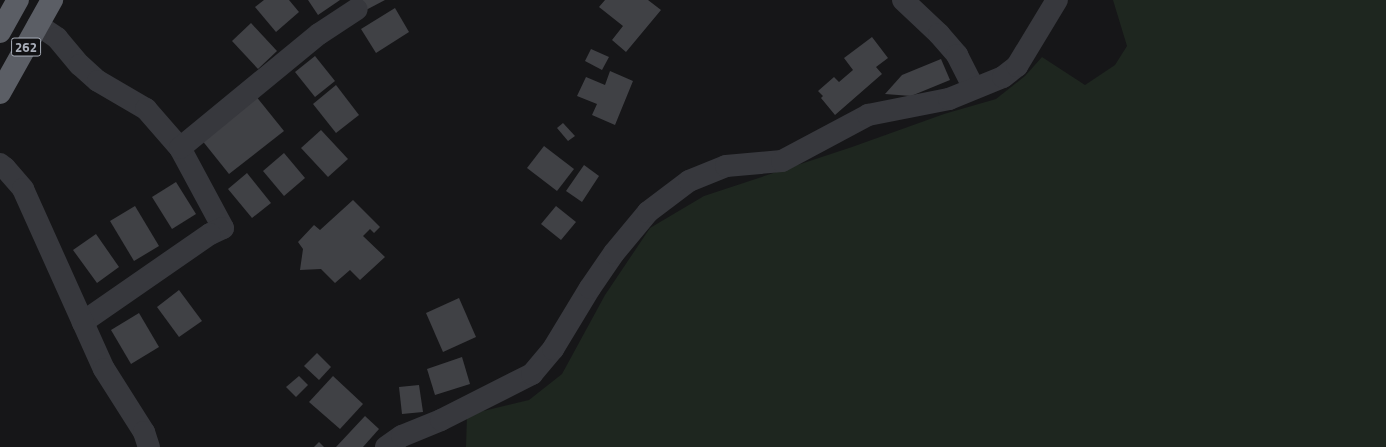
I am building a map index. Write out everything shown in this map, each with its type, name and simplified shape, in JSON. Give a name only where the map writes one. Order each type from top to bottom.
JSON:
[{"type":"highway","name":"262","points":[[0,32],[18,0]]},
{"type":"highway","name":"262","points":[[0,93],[52,0]]},
{"type":"street","points":[[903,0],[939,34],[957,55],[974,88]]},
{"type":"street","points":[[386,447],[402,436],[440,420],[532,374],[553,349],[590,288],[614,253],[648,212],[689,181],[726,166],[782,161],[868,115],[949,99],[1003,77],[1017,66],[1057,0]]},
{"type":"street","points":[[180,148],[319,34],[357,9]]},
{"type":"street","points":[[38,25],[57,38],[80,65],[98,81],[146,109],[180,148],[223,228],[210,234],[83,322]]},
{"type":"street","points":[[0,164],[23,189],[104,369],[144,432],[149,447]]},
{"type":"shaded area","points":[[1113,0],[1386,0],[1386,447],[466,447],[467,415],[529,400],[562,374],[605,295],[650,228],[704,196],[852,147],[944,114],[996,99],[1025,76],[1042,57],[1085,85],[1115,65],[1127,46]]},
{"type":"building","points":[[264,0],[289,0],[299,12],[276,32],[255,7]]},
{"type":"building","points":[[308,0],[340,0],[318,15]]},
{"type":"building","points":[[361,0],[385,0],[366,10]]},
{"type":"building","points":[[605,0],[648,0],[661,10],[626,52],[612,40],[623,26],[599,7]]},
{"type":"building","points":[[395,8],[409,32],[376,53],[361,29]]},
{"type":"building","points":[[251,23],[277,51],[258,69],[232,41]]},
{"type":"building","points":[[872,37],[888,58],[876,67],[882,74],[835,115],[821,98],[823,96],[818,91],[834,77],[839,82],[853,70],[844,58]]},
{"type":"building","points":[[591,49],[609,57],[602,70],[585,61]]},
{"type":"building","points":[[315,56],[335,81],[315,97],[295,72]]},
{"type":"building","points":[[941,59],[950,80],[911,96],[885,94],[902,75]]},
{"type":"building","points":[[610,71],[633,81],[615,125],[592,115],[597,104],[577,96],[586,77],[605,85]]},
{"type":"building","points":[[336,85],[359,115],[336,133],[313,104]]},
{"type":"building","points":[[255,95],[284,131],[229,174],[201,139]]},
{"type":"building","points":[[563,123],[575,136],[568,141],[557,128]]},
{"type":"building","points":[[321,130],[348,159],[328,177],[301,148]]},
{"type":"building","points":[[544,146],[574,169],[557,191],[527,168]]},
{"type":"building","points":[[284,153],[305,178],[284,196],[263,171]]},
{"type":"building","points":[[584,165],[599,176],[582,202],[566,191]]},
{"type":"building","points":[[247,173],[271,203],[252,218],[228,189]]},
{"type":"building","points":[[176,182],[196,214],[172,229],[152,197]]},
{"type":"building","points":[[353,200],[380,227],[374,233],[370,229],[363,236],[385,257],[360,280],[350,270],[335,283],[321,269],[300,270],[303,249],[298,242],[314,225],[320,230]]},
{"type":"building","points":[[135,206],[159,246],[134,261],[110,221]]},
{"type":"building","points":[[556,206],[576,222],[561,240],[541,224]]},
{"type":"building","points":[[96,234],[119,267],[97,283],[73,250]]},
{"type":"building","points":[[179,290],[202,321],[179,337],[157,307]]},
{"type":"building","points":[[459,298],[476,337],[443,352],[426,313]]},
{"type":"building","points":[[139,313],[159,347],[131,364],[111,330]]},
{"type":"building","points":[[317,353],[331,367],[319,380],[304,366]]},
{"type":"building","points":[[462,357],[470,384],[435,395],[427,369]]},
{"type":"building","points":[[299,376],[308,385],[296,397],[286,387]]},
{"type":"building","points":[[333,376],[363,404],[340,429],[309,402]]},
{"type":"building","points":[[419,385],[423,412],[402,414],[399,387]]},
{"type":"building","points":[[365,416],[379,429],[363,447],[336,447]]},
{"type":"building","points":[[319,442],[324,447],[314,447]]}]
